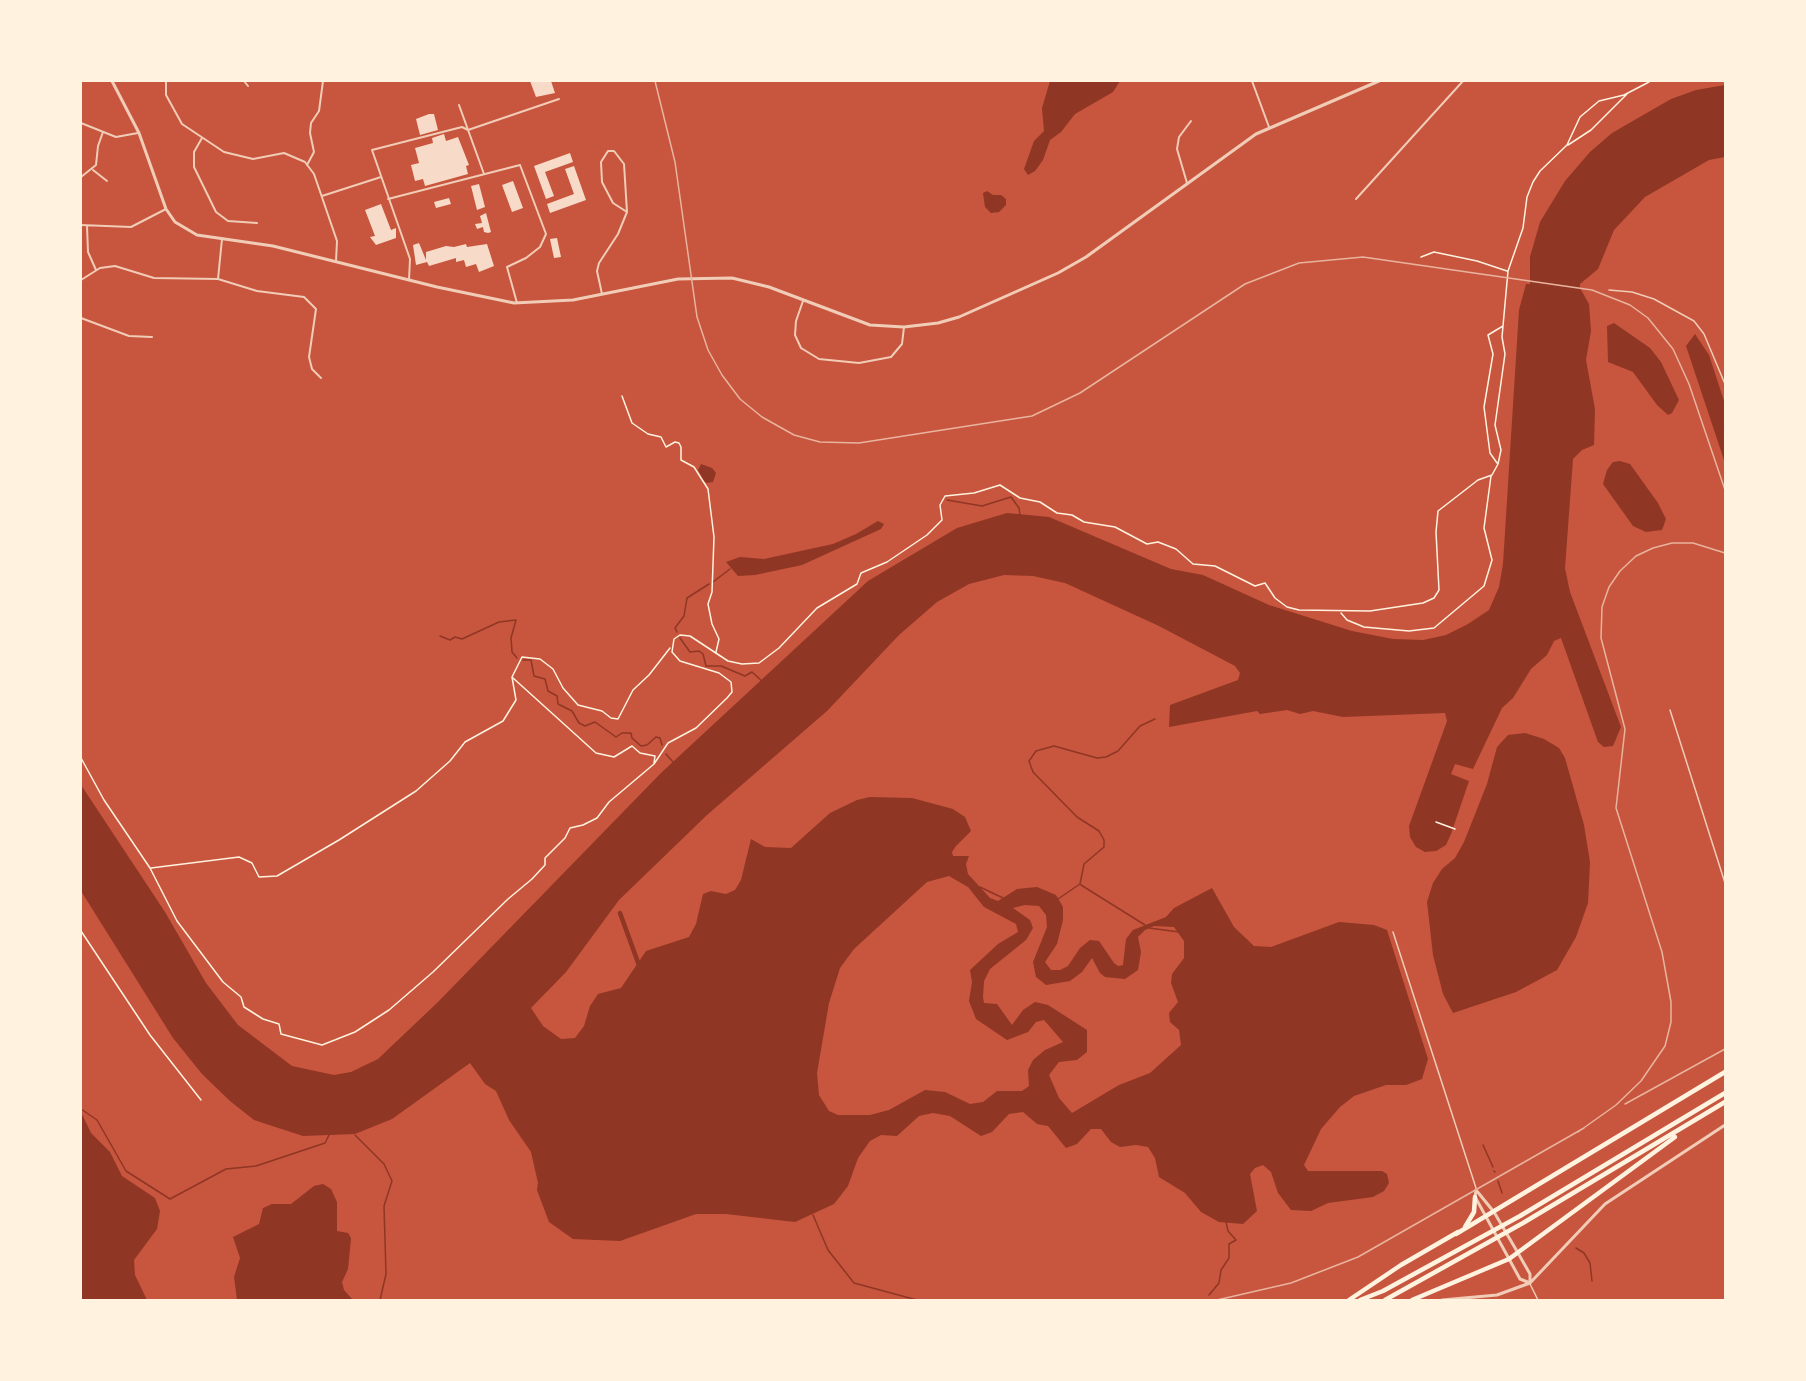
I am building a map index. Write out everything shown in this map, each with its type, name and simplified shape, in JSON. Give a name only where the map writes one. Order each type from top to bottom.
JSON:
[{"type":"highway","points":[[1349,1300],[1401,1265],[1631,1130],[1695,1087],[1725,1072]]},
{"type":"highway","points":[[1360,1300],[1383,1291],[1478,1240],[1725,1093]]},
{"type":"highway","points":[[1385,1300],[1523,1223],[1725,1102]]},
{"type":"highway","points":[[1412,1300],[1509,1259],[1695,1121]]},
{"type":"highway","points":[[1456,1234],[1471,1220],[1475,1197]]},
{"type":"street","points":[[111,81],[139,133],[166,209],[176,222],[190,232],[262,244],[409,280],[517,303],[551,303],[678,279],[704,277],[753,282],[870,325],[904,327],[930,325],[959,317],[1058,273],[1086,257],[1187,183],[1269,127],[1379,81]]},
{"type":"street","points":[[166,81],[165,89],[178,118],[188,129],[202,138],[233,156],[253,159],[284,153],[299,158],[307,165],[322,196],[338,241],[336,261]]},
{"type":"street","points":[[244,81],[248,86]]},
{"type":"street","points":[[307,165],[314,152],[310,133],[311,123],[319,111],[323,81]]},
{"type":"street","points":[[1252,81],[1269,127]]},
{"type":"street","points":[[1356,199],[1462,81]]},
{"type":"street","points":[[409,280],[410,259],[372,150],[462,127],[468,130],[559,99]]},
{"type":"street","points":[[459,105],[484,174]]},
{"type":"street","points":[[1187,183],[1177,148],[1179,137],[1191,121]]},
{"type":"street","points":[[81,123],[124,137],[139,133]]},
{"type":"street","points":[[81,177],[93,170],[103,132]]},
{"type":"street","points":[[202,138],[194,152],[194,167],[216,212],[228,221],[257,223]]},
{"type":"street","points":[[602,294],[597,271],[599,263],[618,234],[627,212],[624,164],[614,151],[608,151],[601,162],[602,182],[613,203],[627,212]]},
{"type":"street","points":[[388,199],[520,165],[546,234],[540,248],[507,267],[517,303]]},
{"type":"street","points":[[93,170],[107,181]]},
{"type":"street","points":[[322,196],[381,177]]},
{"type":"street","points":[[81,225],[131,227],[166,209]]},
{"type":"street","points":[[87,226],[88,252],[96,270]]},
{"type":"street","points":[[218,279],[222,239]]},
{"type":"street","points":[[81,280],[96,270],[115,266],[162,279],[218,279],[257,291],[304,297],[313,304],[317,315],[309,357],[312,369],[321,378]]},
{"type":"street","points":[[313,304],[317,301]]},
{"type":"street","points":[[803,301],[796,321],[795,335],[801,348],[819,359],[846,363],[886,359],[900,350],[904,327]]},
{"type":"street","points":[[81,318],[129,336],[152,337]]},
{"type":"street","points":[[1442,1300],[1497,1295],[1530,1283],[1605,1204],[1725,1125]]},
{"type":"street","points":[[1476,1190],[1475,1197],[1520,1279],[1530,1283]]},
{"type":"street","points":[[1476,1190],[1494,1212],[1518,1253],[1530,1274],[1530,1283]]},
{"type":"lane","points":[[1609,290],[1632,292],[1654,299],[1694,321],[1708,342],[1725,384]]},
{"type":"lane","points":[[1670,710],[1725,883]]},
{"type":"lane","points":[[1393,932],[1476,1190]]},
{"type":"lane","points":[[1530,1283],[1538,1300]]},
{"type":"path","points":[[1567,145],[1580,117],[1586,112],[1605,98],[1628,93],[1653,81]]},
{"type":"path","points":[[1340,612],[1347,620],[1364,627],[1409,631],[1434,628],[1484,586],[1492,560],[1484,528],[1492,475],[1498,464],[1501,450],[1495,425],[1501,392],[1508,271],[1523,228],[1527,197],[1540,171],[1567,145],[1612,112],[1628,93]]},
{"type":"path","points":[[1421,257],[1434,252],[1477,261],[1508,271]]},
{"type":"path","points":[[1498,464],[1490,453],[1484,407],[1493,354],[1488,335],[1504,325]]},
{"type":"path","points":[[622,396],[632,423],[648,434],[661,437],[666,447],[675,442],[679,443],[681,460],[694,467],[708,489],[714,537],[712,592],[708,604],[712,624],[719,639],[716,654]]},
{"type":"path","points":[[150,868],[239,856],[252,863],[259,878],[277,876],[416,791],[450,761],[465,742],[503,721],[516,700],[512,677],[522,657],[540,659],[553,669],[564,688],[578,705],[602,711],[611,718],[618,719],[633,690],[649,675],[674,639],[685,635],[703,643],[728,661],[742,664],[759,663],[779,648],[817,608],[857,584],[861,573],[887,562],[927,535],[942,520],[940,505],[945,495],[974,493],[995,485],[1002,486],[1007,491],[1040,502],[1057,513],[1072,514],[1084,522],[1115,527],[1147,544],[1158,542],[1176,549],[1193,564],[1215,566],[1256,586],[1265,583],[1275,598],[1287,607],[1340,612],[1383,610],[1434,598],[1439,590],[1436,532],[1438,511],[1443,504],[1478,480],[1492,475]]},
{"type":"path","points":[[81,759],[104,800],[150,868],[177,921],[223,982],[241,997],[244,1007],[263,1019],[279,1024],[280,1034],[284,1036],[322,1045],[345,1038],[389,1010],[532,879],[545,865],[544,858],[565,838],[570,828],[597,818],[609,802],[654,764],[668,743],[688,734],[727,698],[733,686],[727,678],[719,673],[680,661],[671,646]]},
{"type":"path","points":[[512,677],[525,692],[536,698],[596,753],[614,757],[632,746],[640,753],[655,756],[654,764]]},
{"type":"path","points":[[1436,822],[1455,829]]},
{"type":"path","points":[[81,932],[150,1035],[201,1100]]},
{"type":"shaded area","points":[[1050,81],[1120,81],[1113,92],[1075,114],[1061,132],[1050,140],[1043,160],[1035,171],[1028,175],[1024,169],[1034,141],[1044,131],[1042,108]]},
{"type":"shaded area","points":[[1725,85],[1725,157],[1709,160],[1645,197],[1614,230],[1598,269],[1580,284],[1589,304],[1591,331],[1586,360],[1595,409],[1594,445],[1582,450],[1573,459],[1565,568],[1570,592],[1621,727],[1613,746],[1604,747],[1598,742],[1561,638],[1554,641],[1547,655],[1531,669],[1513,698],[1502,708],[1473,769],[1455,764],[1451,774],[1469,781],[1451,834],[1446,845],[1436,851],[1425,852],[1416,847],[1410,837],[1409,826],[1447,721],[1445,713],[1343,717],[1313,711],[1300,714],[1287,710],[1260,714],[1257,711],[1169,727],[1170,705],[1238,680],[1240,673],[1235,666],[1159,626],[1065,583],[1033,576],[1004,575],[969,584],[937,602],[899,635],[827,711],[707,815],[619,900],[566,972],[531,1008],[543,1026],[561,1039],[575,1038],[584,1026],[590,1006],[598,994],[621,988],[646,951],[689,937],[696,924],[703,894],[711,891],[726,894],[735,890],[741,880],[751,839],[765,847],[791,848],[830,813],[857,800],[870,797],[912,798],[953,809],[965,817],[971,831],[956,846],[952,852],[953,856],[969,856],[966,864],[968,874],[990,898],[998,901],[1017,889],[1037,887],[1056,895],[1063,907],[1063,920],[1057,944],[1045,962],[1051,970],[1060,970],[1068,966],[1080,948],[1090,940],[1099,941],[1114,963],[1118,966],[1123,965],[1126,939],[1133,930],[1166,917],[1174,908],[1212,888],[1234,927],[1254,946],[1271,947],[1339,922],[1374,925],[1387,930],[1428,1059],[1422,1079],[1406,1085],[1386,1085],[1354,1096],[1340,1107],[1321,1129],[1304,1165],[1308,1171],[1382,1171],[1387,1174],[1389,1183],[1384,1191],[1373,1197],[1328,1203],[1311,1211],[1291,1210],[1278,1193],[1271,1172],[1263,1165],[1255,1168],[1250,1174],[1257,1211],[1243,1224],[1219,1222],[1201,1212],[1185,1193],[1159,1177],[1155,1158],[1148,1147],[1136,1145],[1120,1147],[1111,1142],[1101,1129],[1091,1129],[1077,1144],[1066,1148],[1048,1126],[1037,1124],[1023,1112],[1009,1114],[992,1132],[981,1136],[950,1116],[933,1113],[919,1116],[897,1136],[881,1135],[870,1141],[858,1158],[848,1186],[834,1204],[795,1222],[726,1214],[696,1214],[620,1241],[573,1239],[549,1222],[537,1190],[538,1183],[531,1152],[509,1120],[496,1091],[485,1084],[470,1063],[392,1119],[355,1134],[303,1136],[254,1120],[202,1074],[173,1038],[81,891],[81,785],[165,912],[206,983],[238,1025],[292,1066],[334,1075],[351,1072],[378,1059],[438,1002],[661,773],[868,581],[957,528],[1007,513],[1049,517],[1171,569],[1203,575],[1269,605],[1352,631],[1393,639],[1423,640],[1446,635],[1489,610],[1499,587],[1503,564],[1519,310],[1526,284],[1530,284],[1530,257],[1540,222],[1565,181],[1590,152],[1612,133],[1671,99],[1696,90]],"holes":[[[949,876],[968,887],[984,907],[1016,924],[1018,932],[998,944],[970,970],[972,982],[969,1001],[976,1019],[1007,1040],[1028,1032],[1036,1022],[1044,1020],[1063,1042],[1045,1050],[1033,1060],[1028,1070],[1029,1086],[1022,1091],[997,1091],[983,1102],[970,1104],[945,1092],[925,1090],[889,1110],[870,1115],[838,1115],[829,1111],[819,1095],[817,1073],[829,1003],[840,968],[854,949],[927,882]],[[1025,905],[1039,906],[1046,915],[1047,927],[1033,962],[1036,977],[1046,985],[1070,981],[1082,972],[1092,958],[1100,973],[1105,977],[1125,979],[1138,970],[1141,952],[1138,937],[1145,930],[1154,926],[1174,927],[1184,941],[1184,958],[1172,974],[1171,983],[1178,1002],[1169,1013],[1170,1022],[1179,1030],[1181,1045],[1150,1073],[1119,1085],[1072,1113],[1059,1098],[1049,1075],[1059,1062],[1077,1060],[1087,1052],[1087,1030],[1048,1005],[1035,1002],[1023,1010],[1012,1025],[997,1004],[984,1003],[984,981],[990,969],[1026,940],[1033,928],[1030,920],[1013,908]]]},
{"type":"shaded area","points":[[987,191],[1006,199],[1006,205],[999,212],[991,213],[985,207],[983,193]]},
{"type":"shaded area","points":[[1614,323],[1650,348],[1661,362],[1679,400],[1672,413],[1668,415],[1657,405],[1633,372],[1608,362],[1607,326]]},
{"type":"shaded area","points":[[1695,334],[1709,355],[1725,404],[1725,463],[1686,346]]},
{"type":"shaded area","points":[[1620,461],[1630,464],[1658,503],[1666,519],[1662,530],[1646,532],[1633,526],[1603,484],[1607,470],[1613,462]]},
{"type":"shaded area","points":[[701,464],[712,468],[716,473],[713,482],[704,481],[698,470]]},
{"type":"shaded area","points":[[878,521],[884,524],[881,529],[802,565],[755,575],[738,576],[726,562],[740,557],[764,559],[833,544]]},
{"type":"shaded area","points":[[1525,733],[1544,739],[1559,748],[1565,758],[1584,825],[1590,862],[1588,903],[1576,937],[1557,970],[1516,992],[1453,1013],[1443,994],[1433,955],[1427,902],[1433,883],[1442,869],[1455,858],[1464,842],[1487,784],[1497,747],[1508,735]]},
{"type":"shaded area","points":[[81,1112],[91,1133],[110,1152],[122,1176],[155,1198],[160,1211],[157,1229],[134,1260],[135,1275],[147,1300],[81,1300]]},
{"type":"shaded area","points":[[323,1184],[331,1189],[337,1202],[337,1231],[348,1233],[351,1238],[348,1269],[342,1282],[344,1290],[353,1300],[237,1300],[234,1277],[240,1258],[233,1237],[259,1224],[263,1208],[272,1204],[291,1204],[314,1186]]},
{"type":"building","points":[[530,81],[551,81],[555,93],[536,97]]},
{"type":"building","points":[[434,114],[438,130],[420,135],[416,119]]},
{"type":"building","points":[[444,134],[446,141],[458,137],[469,165],[466,166],[468,174],[425,186],[423,179],[415,181],[411,165],[419,163],[415,148],[433,143],[432,138]]},
{"type":"building","points":[[570,153],[573,162],[545,172],[554,196],[546,199],[534,166]]},
{"type":"building","points":[[574,166],[586,200],[550,213],[547,204],[574,194],[565,169]]},
{"type":"building","points":[[513,181],[523,208],[512,212],[502,185]]},
{"type":"building","points":[[479,184],[485,207],[477,210],[471,186]]},
{"type":"building","points":[[449,198],[451,204],[436,208],[434,202]]},
{"type":"building","points":[[381,204],[391,230],[396,228],[396,238],[376,245],[370,237],[375,236],[365,210]]},
{"type":"building","points":[[486,213],[491,232],[488,233],[484,232],[483,227],[477,229],[475,224],[482,223],[480,216]]},
{"type":"building","points":[[557,238],[561,257],[554,258],[550,239]]},
{"type":"building","points":[[419,243],[426,260],[426,252],[446,246],[466,244],[467,247],[487,244],[494,266],[479,272],[476,264],[466,267],[464,260],[456,262],[456,258],[429,266],[427,262],[416,265],[413,245]]},
{"type":"waterway","points":[[947,500],[982,506],[1011,497],[1019,508],[1020,515]]},
{"type":"waterway","points":[[713,582],[730,569]]},
{"type":"waterway","points":[[677,632],[675,628],[684,616],[687,598],[709,584]]},
{"type":"waterway","points":[[440,636],[450,640],[455,637],[462,639],[499,622],[516,620],[511,638],[512,652],[517,658]]},
{"type":"waterway","points":[[680,638],[690,652],[699,651],[703,654],[706,666],[721,666],[745,676],[752,672],[763,682]]},
{"type":"waterway","points":[[523,660],[531,660],[534,676],[545,679],[548,691],[557,696],[558,704],[572,711],[579,723],[585,726],[595,722],[616,737],[622,733],[631,733],[632,738],[641,746],[647,745],[656,737],[660,738],[662,745]]},
{"type":"waterway","points":[[1058,899],[1080,884],[1084,864],[1104,847],[1104,840],[1099,831],[1077,817],[1033,772],[1029,761],[1036,751],[1054,746],[1097,758],[1106,757],[1118,751],[1140,726],[1155,719]]},
{"type":"waterway","points":[[666,754],[673,762]]},
{"type":"waterway","points":[[1081,885],[1145,925]]},
{"type":"waterway","points":[[980,887],[1003,898]]},
{"type":"waterway","points":[[620,913],[640,968]]},
{"type":"waterway","points":[[1149,928],[1179,932]]},
{"type":"waterway","points":[[81,1109],[97,1120],[126,1171],[170,1199],[226,1169],[256,1166],[325,1143],[330,1133]]},
{"type":"waterway","points":[[355,1135],[384,1164],[392,1181],[384,1206],[386,1274],[380,1300]]},
{"type":"waterway","points":[[1483,1145],[1493,1167]]},
{"type":"waterway","points":[[1498,1181],[1502,1193]]},
{"type":"waterway","points":[[813,1215],[828,1250],[854,1283],[917,1300]]},
{"type":"waterway","points":[[1209,1295],[1219,1283],[1221,1270],[1229,1258],[1229,1244],[1236,1240],[1228,1231],[1226,1222]]},
{"type":"waterway","points":[[1576,1248],[1584,1253],[1590,1263],[1592,1281]]},
{"type":"railway","points":[[655,81],[675,162],[697,317],[708,350],[722,375],[740,399],[762,417],[794,435],[820,442],[859,443],[1032,416],[1080,393],[1245,284],[1299,263],[1363,257],[1592,290],[1630,305],[1648,318],[1673,349],[1689,384],[1725,490]]},
{"type":"railway","points":[[1578,1132],[1616,1105],[1641,1081],[1665,1046],[1671,1022],[1671,1002],[1662,952],[1616,808],[1625,729],[1601,638],[1602,607],[1609,587],[1620,571],[1636,556],[1653,548],[1672,543],[1693,543],[1725,553]]},
{"type":"railway","points":[[1625,1104],[1725,1049]]},
{"type":"railway","points":[[1217,1300],[1291,1283],[1358,1257],[1584,1128]]}]
